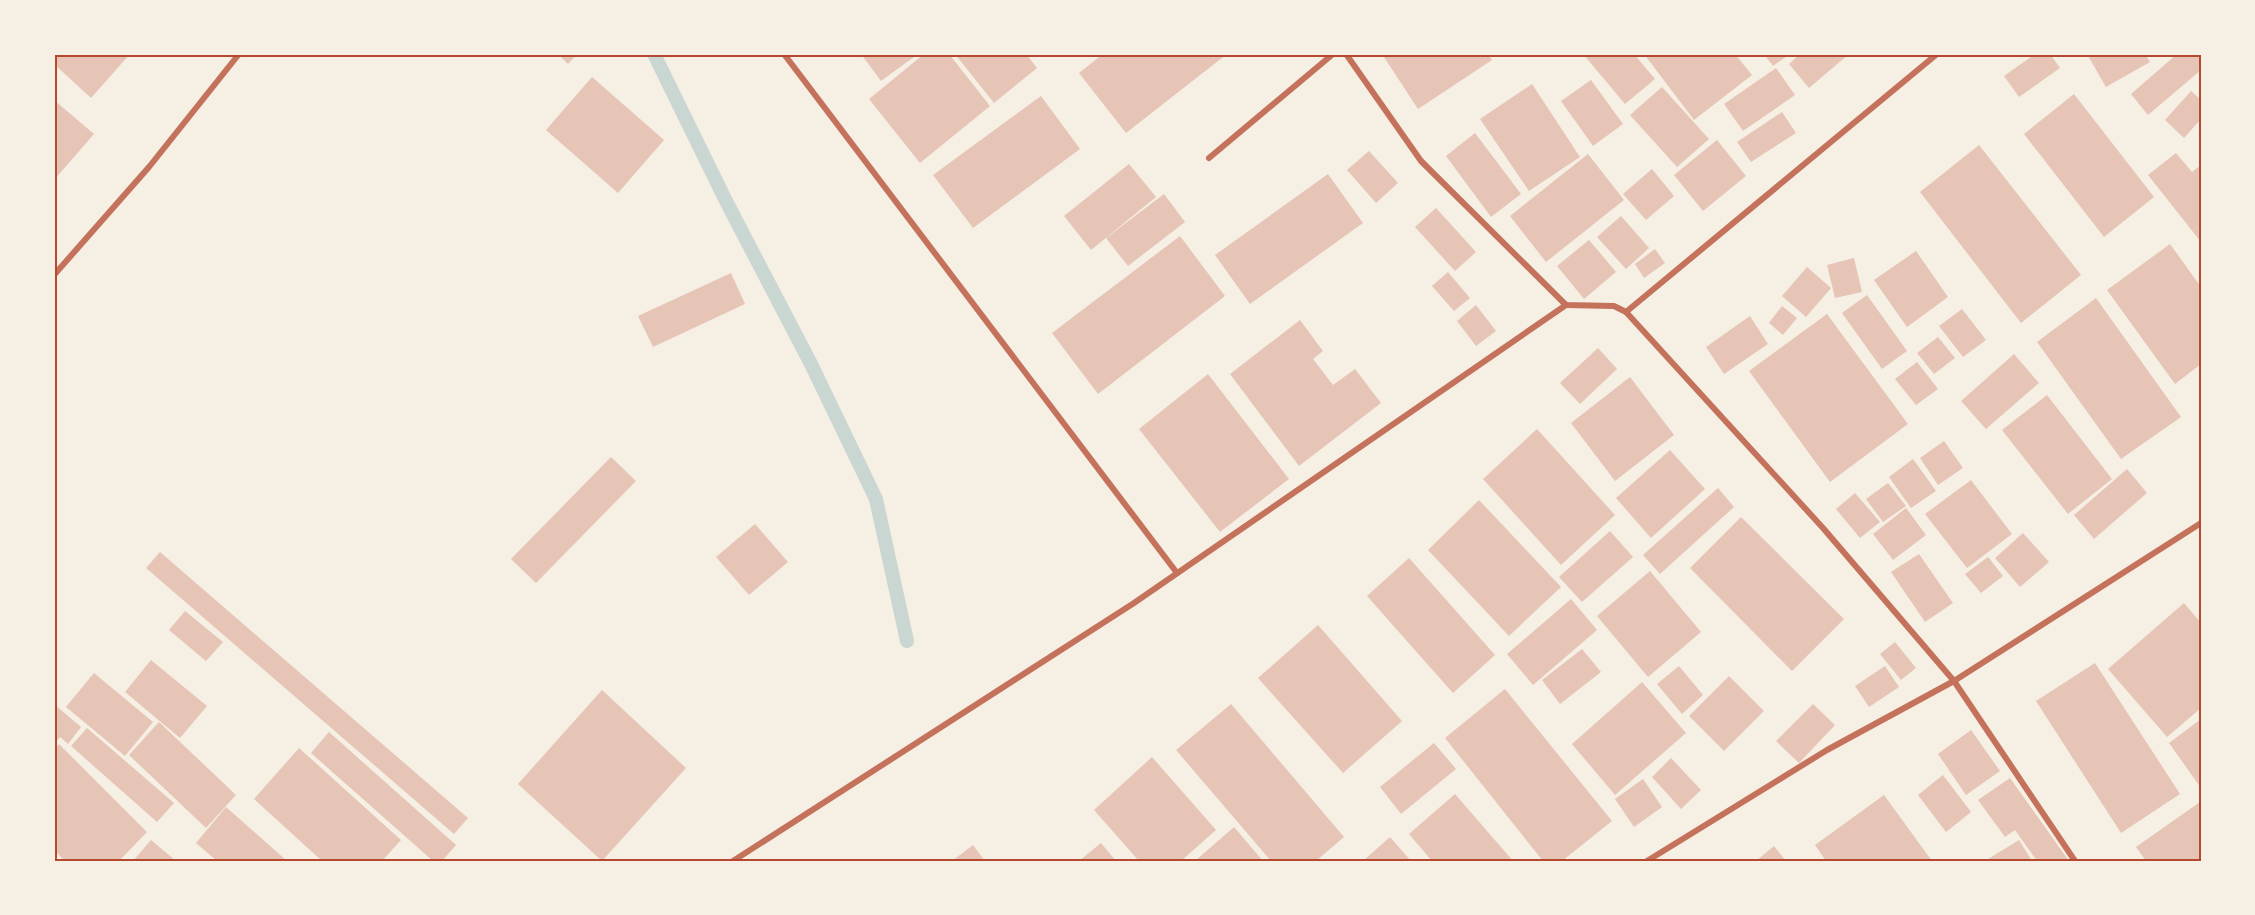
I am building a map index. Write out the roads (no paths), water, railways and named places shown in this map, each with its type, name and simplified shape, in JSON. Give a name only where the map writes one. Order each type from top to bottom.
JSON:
[{"type":"street","points":[[54,275],[149,167],[238,54]]},
{"type":"street","points":[[784,54],[1177,573]]},
{"type":"street","points":[[1209,158],[1333,54]]},
{"type":"street","points":[[1346,54],[1421,161],[1566,305]]},
{"type":"street","points":[[1626,312],[1937,54]]},
{"type":"street","points":[[733,861],[1177,573],[1566,305],[1614,306],[1626,312],[1823,528],[1954,681],[2075,861]]},
{"type":"street","points":[[1647,861],[1827,750],[1954,681],[2201,523]]},
{"type":"waterway","points":[[654,54],[726,201],[811,364],[876,499],[907,641]]}]
